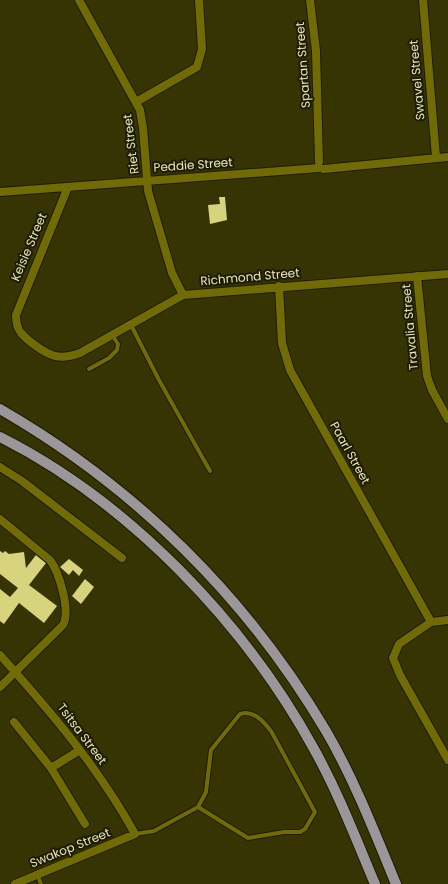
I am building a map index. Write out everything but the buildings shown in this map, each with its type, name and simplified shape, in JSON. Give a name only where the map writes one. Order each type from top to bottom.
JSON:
[{"type":"main road","points":[[0,409],[39,431],[130,499],[194,557],[259,631],[292,677],[326,732],[362,803],[396,884]]},
{"type":"main road","points":[[0,437],[30,452],[93,495],[136,528],[210,600],[274,683],[314,749],[337,796],[375,884]]},
{"type":"street","name":"Riet Street","points":[[79,0],[136,102],[143,128],[150,198],[172,273],[184,295]]},
{"type":"street","points":[[136,102],[197,67],[202,49],[199,0]]},
{"type":"street","name":"Spartan Street","points":[[310,0],[316,51],[322,165]]},
{"type":"street","name":"Swavel Street","points":[[423,0],[436,158]]},
{"type":"street","name":"Peddie Street","points":[[0,192],[292,169],[322,165],[448,157]]},
{"type":"street","name":"Keisie Street","points":[[68,187],[17,307],[16,314],[18,328],[29,340],[55,356],[69,357]]},
{"type":"street","name":"Richmond Street","points":[[69,357],[80,353],[184,295],[279,286],[448,274]]},
{"type":"street","name":"Travalia Street","points":[[417,276],[427,376],[432,390],[448,418]]},
{"type":"street","name":"Paarl Street","points":[[279,286],[282,343],[289,368],[431,622]]},
{"type":"street","points":[[0,467],[22,481],[122,558]]},
{"type":"street","points":[[0,519],[50,560],[55,567],[59,576],[66,616],[63,625],[0,687]]},
{"type":"street","points":[[448,620],[431,622],[398,644],[394,658],[400,675],[448,760]]},
{"type":"street","name":"Tsitsa Street","points":[[0,655],[55,717],[80,750],[118,803],[135,834]]},
{"type":"street","points":[[14,722],[51,768],[85,824]]},
{"type":"street","points":[[51,768],[80,750]]},
{"type":"street","name":"Swakop Street","points":[[15,884],[135,834]]},
{"type":"lane","points":[[131,324],[159,380],[210,471]]},
{"type":"lane","points":[[89,369],[108,358],[117,350],[118,344],[112,335]]},
{"type":"lane","points":[[135,834],[154,831],[198,807],[206,792],[211,750],[240,714],[246,712],[252,714],[266,724],[271,731],[315,812],[305,829],[300,832],[284,832],[248,838],[198,807]]},
{"type":"lane","points":[[37,874],[41,884]]}]
